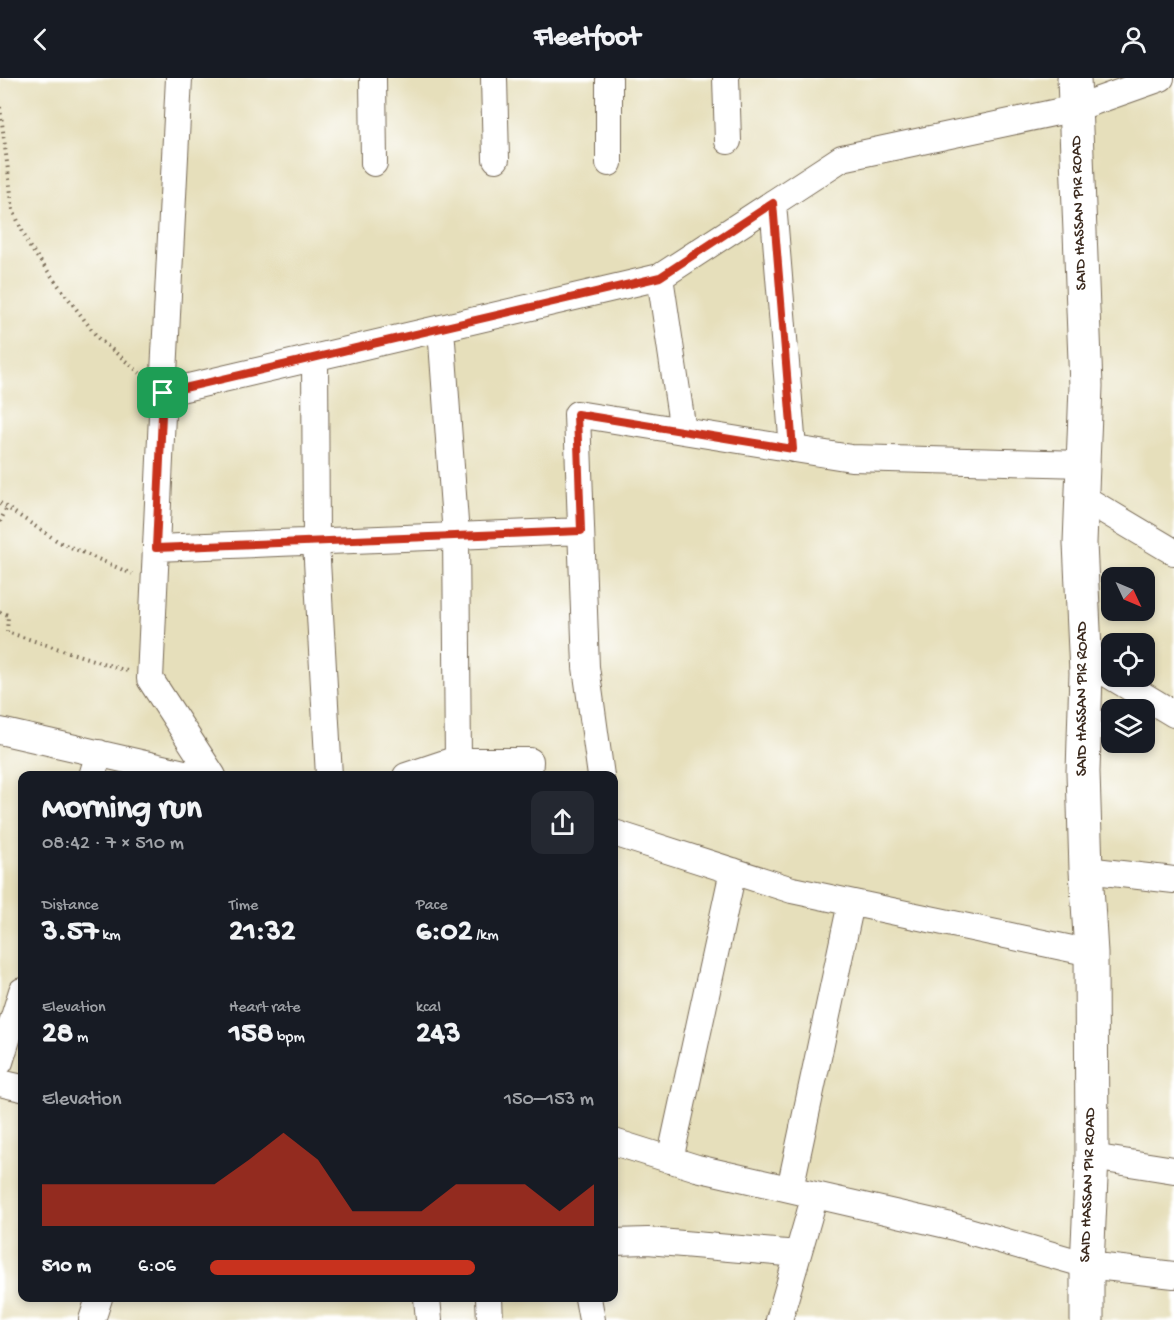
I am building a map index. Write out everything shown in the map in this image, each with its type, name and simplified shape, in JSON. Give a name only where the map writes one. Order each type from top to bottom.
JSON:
[{"type":"street","points":[[179,78],[150,679],[210,771]]},
{"type":"street","points":[[373,78],[374,164]]},
{"type":"street","points":[[494,78],[496,159]]},
{"type":"street","points":[[609,78],[609,164]]},
{"type":"street","points":[[726,78],[728,141]]},
{"type":"street","points":[[163,393],[660,277],[842,158],[1075,93],[1161,78]]},
{"type":"street","name":"SAID HASSAN PIR ROAD","points":[[1075,93],[1086,386],[1080,543],[1086,662],[1083,772],[1091,953],[1092,1157],[1087,1320]]},
{"type":"street","points":[[773,203],[793,449]]},
{"type":"street","points":[[660,277],[683,431]]},
{"type":"street","points":[[441,328],[456,537],[458,761]]},
{"type":"street","points":[[315,357],[316,543],[329,771]]},
{"type":"street","points":[[600,771],[586,667],[577,414],[852,458],[1083,464]]},
{"type":"street","points":[[1082,497],[1174,552]]},
{"type":"street","points":[[156,548],[581,531]]},
{"type":"street","points":[[1086,662],[1174,714]]},
{"type":"street","points":[[0,731],[95,764],[154,771]]},
{"type":"street","points":[[421,771],[451,761],[530,761],[529,771]]},
{"type":"street","points":[[618,834],[792,890],[1091,953]]},
{"type":"street","points":[[1086,870],[1174,880]]},
{"type":"street","points":[[670,1160],[733,871]]},
{"type":"street","points":[[790,1189],[851,903]]},
{"type":"street","points":[[0,1062],[18,1004]]},
{"type":"street","points":[[0,1083],[18,1087]]},
{"type":"street","points":[[618,1144],[670,1160],[951,1226],[1087,1266],[1174,1275]]},
{"type":"street","points":[[1092,1157],[1174,1170]]},
{"type":"street","points":[[779,1320],[815,1195]]},
{"type":"street","points":[[618,1242],[648,1241],[798,1254]]},
{"type":"street","points":[[92,1320],[98,1302]]},
{"type":"street","points":[[427,1302],[429,1320]]},
{"type":"street","points":[[489,1302],[490,1320]]},
{"type":"street","points":[[589,1302],[592,1320]]},
{"type":"path","points":[[0,107],[14,210],[29,246],[98,338],[163,393]]},
{"type":"path","points":[[0,503],[58,542],[154,584]]},
{"type":"path","points":[[0,522],[7,507]]},
{"type":"path","points":[[0,612],[8,615],[7,632],[150,679]]},
{"type":"route","points":[[773,203],[793,449],[577,414],[581,531],[156,548],[163,393],[660,277],[773,203]]}]
